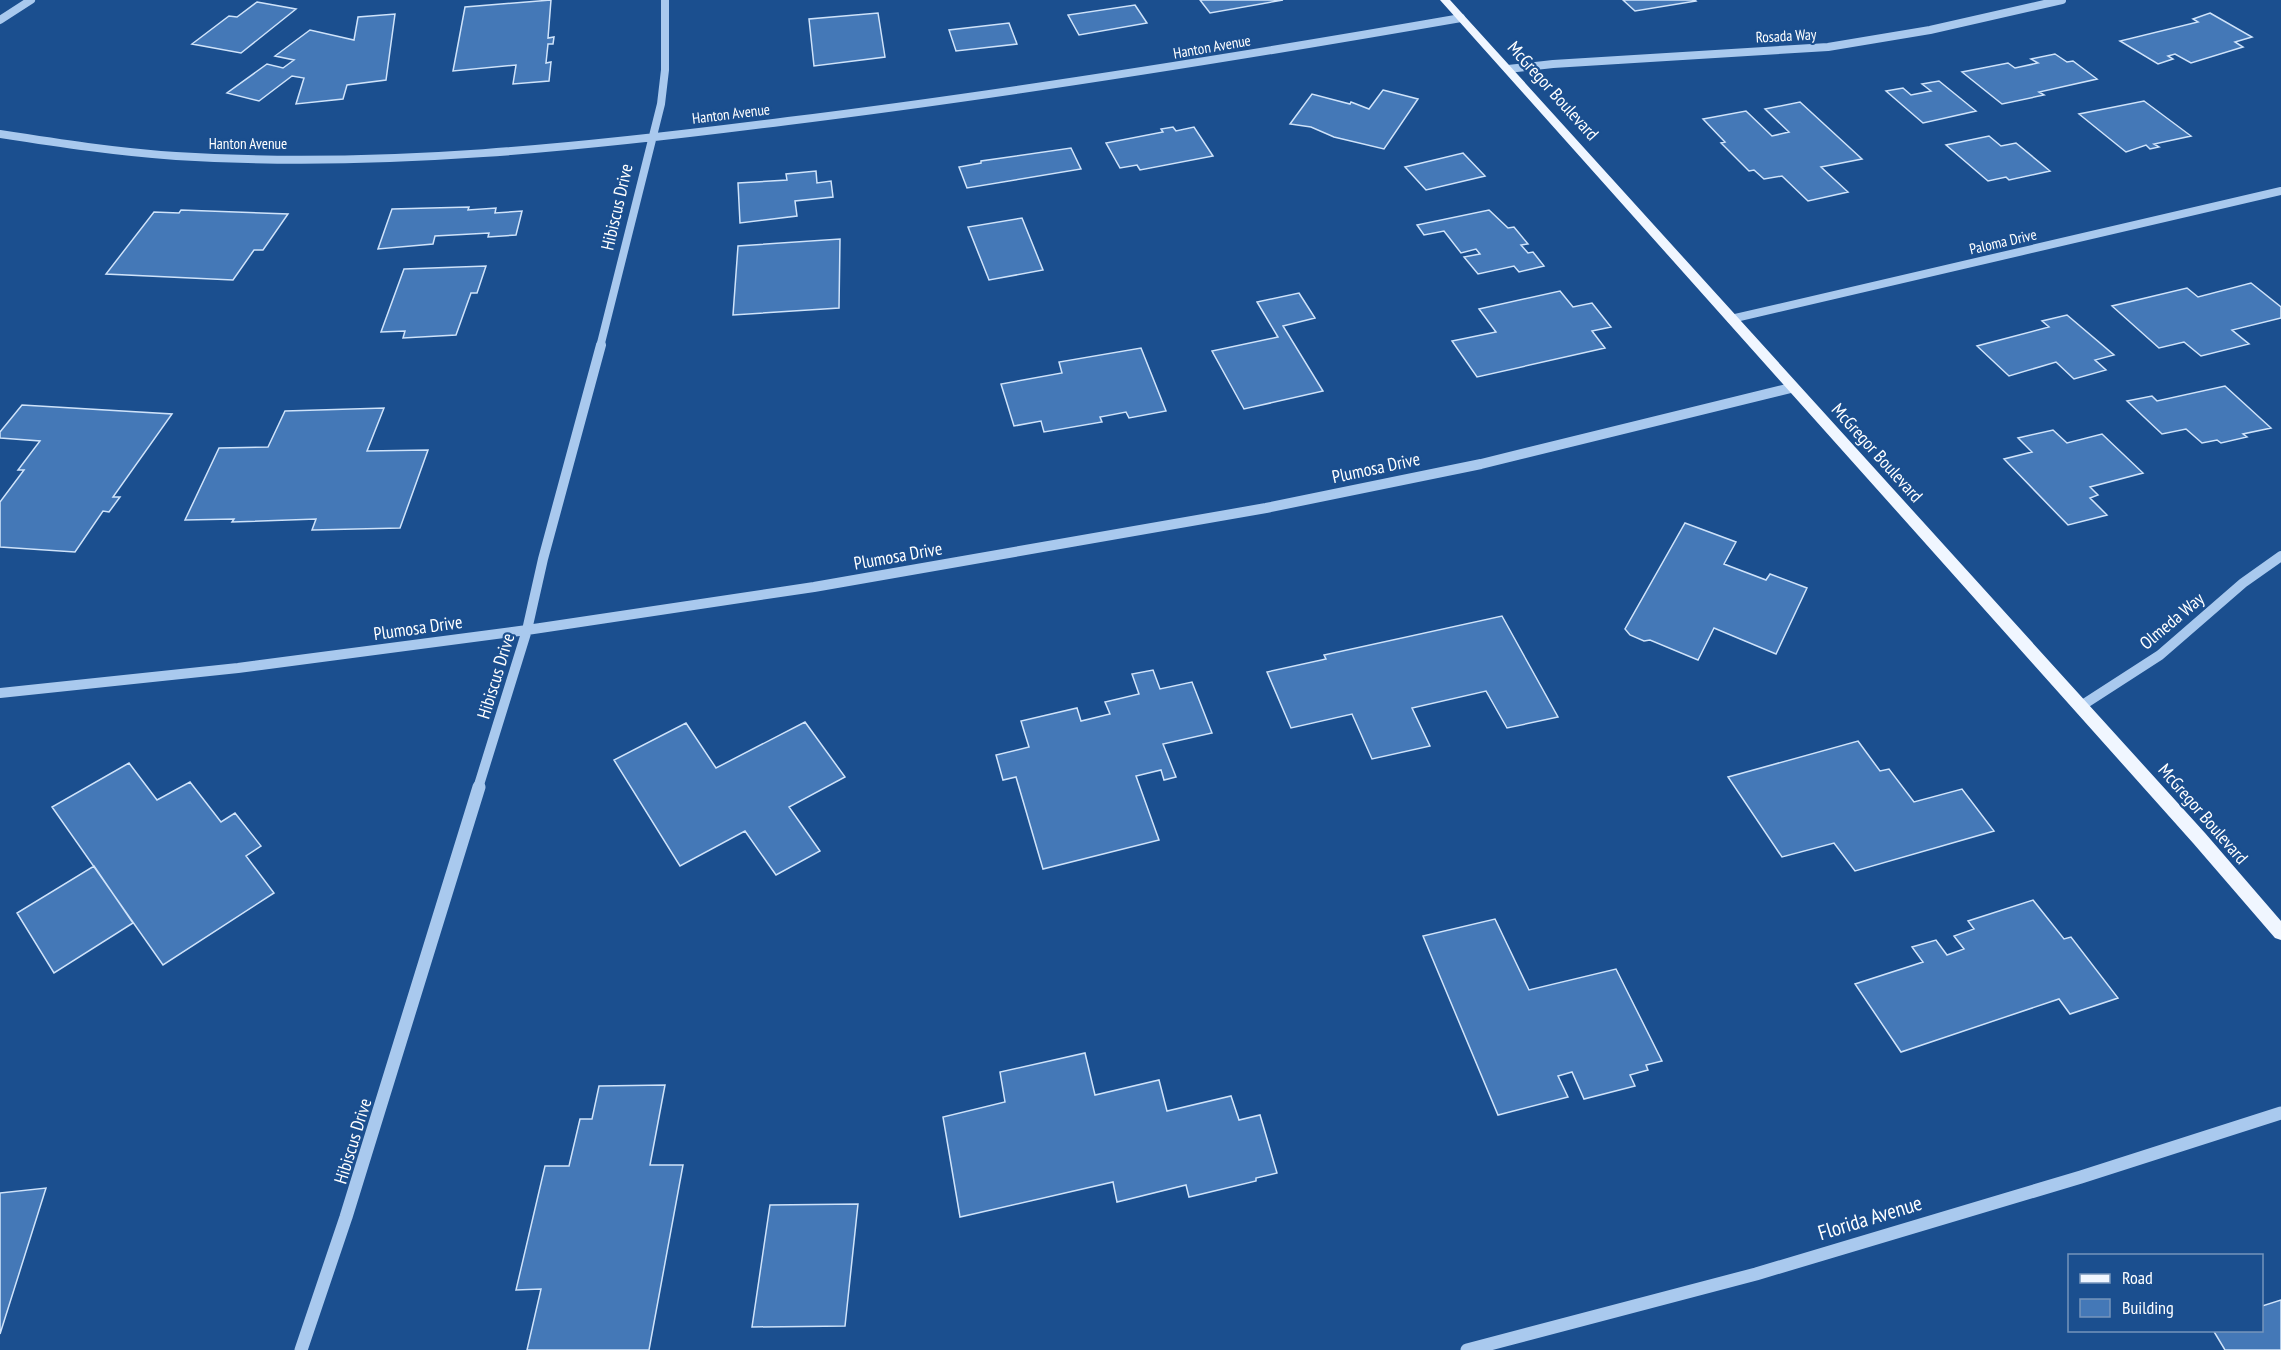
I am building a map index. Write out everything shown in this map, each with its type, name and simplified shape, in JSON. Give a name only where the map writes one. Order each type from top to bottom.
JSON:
[{"type":"main road","name":"McGregor Boulevard","points":[[1444,0],[1791,388],[2081,706],[2281,933]]},
{"type":"street","points":[[0,20],[31,0]]},
{"type":"street","name":"Hibiscus Drive","points":[[301,1350],[346,1217],[527,630],[543,559],[613,299],[651,137],[660,117],[663,95],[665,0]]},
{"type":"street","name":"Rosada Way","points":[[1508,69],[1553,64],[1828,47],[1930,30],[2062,0]]},
{"type":"street","name":"Hanton Avenue","points":[[0,134],[123,151],[200,158],[434,155],[651,137],[945,102],[1134,74],[1461,18]]},
{"type":"street","name":"Paloma Drive","points":[[1731,319],[2281,191]]},
{"type":"street","name":"Plumosa Drive","points":[[0,693],[238,668],[527,630],[814,587],[1266,508],[1481,464],[1791,388]]},
{"type":"street","name":"Olmeda Way","points":[[2081,706],[2160,655],[2243,583],[2281,556]]},
{"type":"street","name":"Florida Avenue","points":[[1467,1350],[1756,1274],[2081,1177],[2281,1113]]},
{"type":"building","points":[[551,0],[548,38],[554,37],[553,44],[548,44],[546,63],[551,62],[549,81],[513,84],[516,65],[453,71],[465,7]]},
{"type":"building","points":[[1200,0],[1283,0],[1210,13]]},
{"type":"building","points":[[1623,0],[1695,0],[1696,1],[1635,11]]},
{"type":"building","points":[[257,2],[296,9],[241,53],[192,44],[229,16],[237,17]]},
{"type":"building","points":[[1135,5],[1147,23],[1079,35],[1068,15]]},
{"type":"building","points":[[878,13],[885,57],[814,66],[809,19]]},
{"type":"building","points":[[2210,13],[2252,37],[2235,42],[2243,47],[2191,63],[2175,54],[2168,56],[2173,59],[2158,64],[2120,41],[2198,22],[2193,19]]},
{"type":"building","points":[[395,14],[386,80],[347,85],[343,99],[296,104],[304,78],[292,76],[259,101],[227,93],[267,64],[283,68],[294,60],[275,56],[310,30],[354,40],[358,17]]},
{"type":"building","points":[[1009,23],[1017,44],[956,51],[949,30]]},
{"type":"building","points":[[2055,54],[2067,62],[2073,61],[2097,79],[2039,92],[2044,95],[2002,104],[1962,72],[2008,63],[2015,68],[2038,63],[2031,59]]},
{"type":"building","points":[[1939,81],[1976,111],[1923,123],[1886,91],[1903,88],[1911,95],[1931,91],[1922,84]]},
{"type":"building","points":[[1383,90],[1418,99],[1384,149],[1334,137],[1311,127],[1290,124],[1312,94],[1350,104],[1351,102],[1369,109]]},
{"type":"building","points":[[2144,101],[2191,136],[2154,144],[2159,147],[2150,149],[2146,145],[2126,152],[2079,114]]},
{"type":"building","points":[[1800,102],[1862,159],[1821,167],[1848,192],[1808,201],[1782,176],[1764,179],[1754,170],[1749,171],[1721,143],[1725,142],[1703,119],[1746,111],[1772,136],[1789,132],[1765,109]]},
{"type":"building","points":[[1173,127],[1176,131],[1194,127],[1213,156],[1140,170],[1137,165],[1120,168],[1106,143],[1163,132],[1161,129]]},
{"type":"building","points":[[1989,136],[2001,146],[2016,143],[2050,171],[2009,180],[2006,177],[1988,181],[1946,145]]},
{"type":"building","points":[[1071,148],[1081,169],[967,188],[959,167],[981,163],[981,161]]},
{"type":"building","points":[[1463,153],[1485,176],[1426,190],[1405,167]]},
{"type":"building","points":[[816,171],[817,183],[831,181],[833,197],[795,201],[797,216],[740,223],[738,183],[787,180],[786,174]]},
{"type":"building","points":[[469,207],[468,210],[496,208],[495,213],[522,211],[516,235],[488,237],[489,233],[435,236],[433,244],[378,249],[392,209]]},
{"type":"building","points":[[181,210],[288,214],[263,250],[254,250],[233,280],[106,274],[154,212],[179,213]]},
{"type":"building","points":[[1489,210],[1508,228],[1514,227],[1528,244],[1521,245],[1528,253],[1533,252],[1544,266],[1519,272],[1514,266],[1478,274],[1464,257],[1480,254],[1476,249],[1461,253],[1444,231],[1424,235],[1417,225]]},
{"type":"building","points":[[1022,218],[1043,270],[989,280],[968,227]]},
{"type":"building","points":[[840,239],[839,308],[733,315],[738,246]]},
{"type":"building","points":[[486,266],[477,293],[471,293],[456,335],[403,338],[405,331],[381,332],[404,269]]},
{"type":"building","points":[[2251,283],[2281,307],[2281,318],[2232,330],[2249,344],[2201,356],[2184,342],[2159,348],[2112,306],[2187,288],[2198,297]]},
{"type":"building","points":[[1560,291],[1573,307],[1592,303],[1611,327],[1592,331],[1605,348],[1477,377],[1452,341],[1496,332],[1479,309]]},
{"type":"building","points":[[1299,293],[1315,318],[1283,326],[1323,391],[1244,409],[1212,351],[1278,337],[1257,302]]},
{"type":"building","points":[[2067,315],[2114,355],[2095,360],[2106,370],[2074,379],[2056,362],[2009,376],[1977,346],[2049,327],[2042,321]]},
{"type":"building","points":[[1141,348],[1166,411],[1129,418],[1126,412],[1100,417],[1102,422],[1044,432],[1041,421],[1014,426],[1001,384],[1062,373],[1059,362]]},
{"type":"building","points":[[2225,386],[2271,428],[2243,434],[2247,437],[2221,443],[2217,440],[2202,443],[2186,429],[2162,434],[2127,401],[2152,396],[2157,401]]},
{"type":"building","points":[[22,405],[172,414],[113,497],[120,497],[109,512],[103,511],[75,552],[0,547],[0,502],[24,470],[18,470],[40,441],[0,438],[0,432]]},
{"type":"building","points":[[384,408],[367,451],[428,450],[400,528],[312,530],[316,519],[232,522],[234,519],[185,520],[219,448],[268,447],[285,411]]},
{"type":"building","points":[[2053,430],[2067,443],[2102,434],[2143,473],[2090,487],[2098,495],[2090,498],[2107,515],[2068,525],[2004,459],[2032,452],[2018,438]]},
{"type":"building","points":[[1685,523],[1736,542],[1724,564],[1766,580],[1770,574],[1807,588],[1776,654],[1714,628],[1698,660],[1650,640],[1644,641],[1630,635],[1625,629]]},
{"type":"building","points":[[1502,616],[1558,717],[1507,728],[1486,691],[1412,708],[1430,746],[1372,759],[1352,714],[1291,728],[1267,672],[1326,659],[1324,655]]},
{"type":"building","points":[[1153,670],[1160,689],[1192,682],[1212,733],[1163,744],[1176,777],[1164,780],[1161,770],[1136,776],[1159,840],[1043,869],[1016,777],[1003,780],[996,755],[1029,747],[1021,721],[1077,708],[1081,721],[1110,714],[1105,702],[1139,694],[1132,674]]},
{"type":"building","points":[[805,722],[845,777],[789,807],[820,851],[776,875],[745,831],[680,866],[614,760],[686,723],[716,768]]},
{"type":"building","points":[[1858,741],[1880,771],[1889,769],[1914,802],[1962,789],[1994,831],[1855,871],[1834,843],[1782,857],[1728,777]]},
{"type":"building","points":[[129,763],[157,800],[190,782],[221,822],[235,813],[261,846],[246,856],[274,893],[163,965],[52,807]]},
{"type":"building","points":[[94,866],[133,923],[54,973],[17,913]]},
{"type":"building","points":[[2033,900],[2064,939],[2071,937],[2118,998],[2070,1014],[2059,999],[1901,1052],[1855,984],[1923,962],[1912,947],[1936,940],[1947,955],[1964,949],[1954,936],[1974,929],[1968,921]]},
{"type":"building","points":[[1495,919],[1529,990],[1616,969],[1662,1061],[1646,1065],[1648,1070],[1630,1075],[1635,1086],[1584,1099],[1572,1072],[1558,1076],[1568,1097],[1498,1115],[1423,936]]},
{"type":"building","points":[[1085,1053],[1095,1095],[1159,1080],[1167,1111],[1231,1096],[1239,1120],[1260,1115],[1277,1173],[1256,1178],[1256,1181],[1189,1197],[1186,1185],[1117,1202],[1113,1182],[960,1217],[943,1117],[1005,1102],[1000,1072]]},
{"type":"building","points":[[665,1085],[650,1165],[683,1165],[649,1350],[527,1350],[541,1289],[516,1290],[545,1166],[569,1166],[580,1119],[592,1119],[599,1086]]},
{"type":"building","points":[[46,1188],[0,1334],[0,1193]]},
{"type":"building","points":[[858,1204],[845,1326],[752,1327],[770,1205]]},
{"type":"building","points":[[2281,1300],[2281,1350],[2225,1350],[2214,1332],[2263,1332],[2263,1306]]}]
